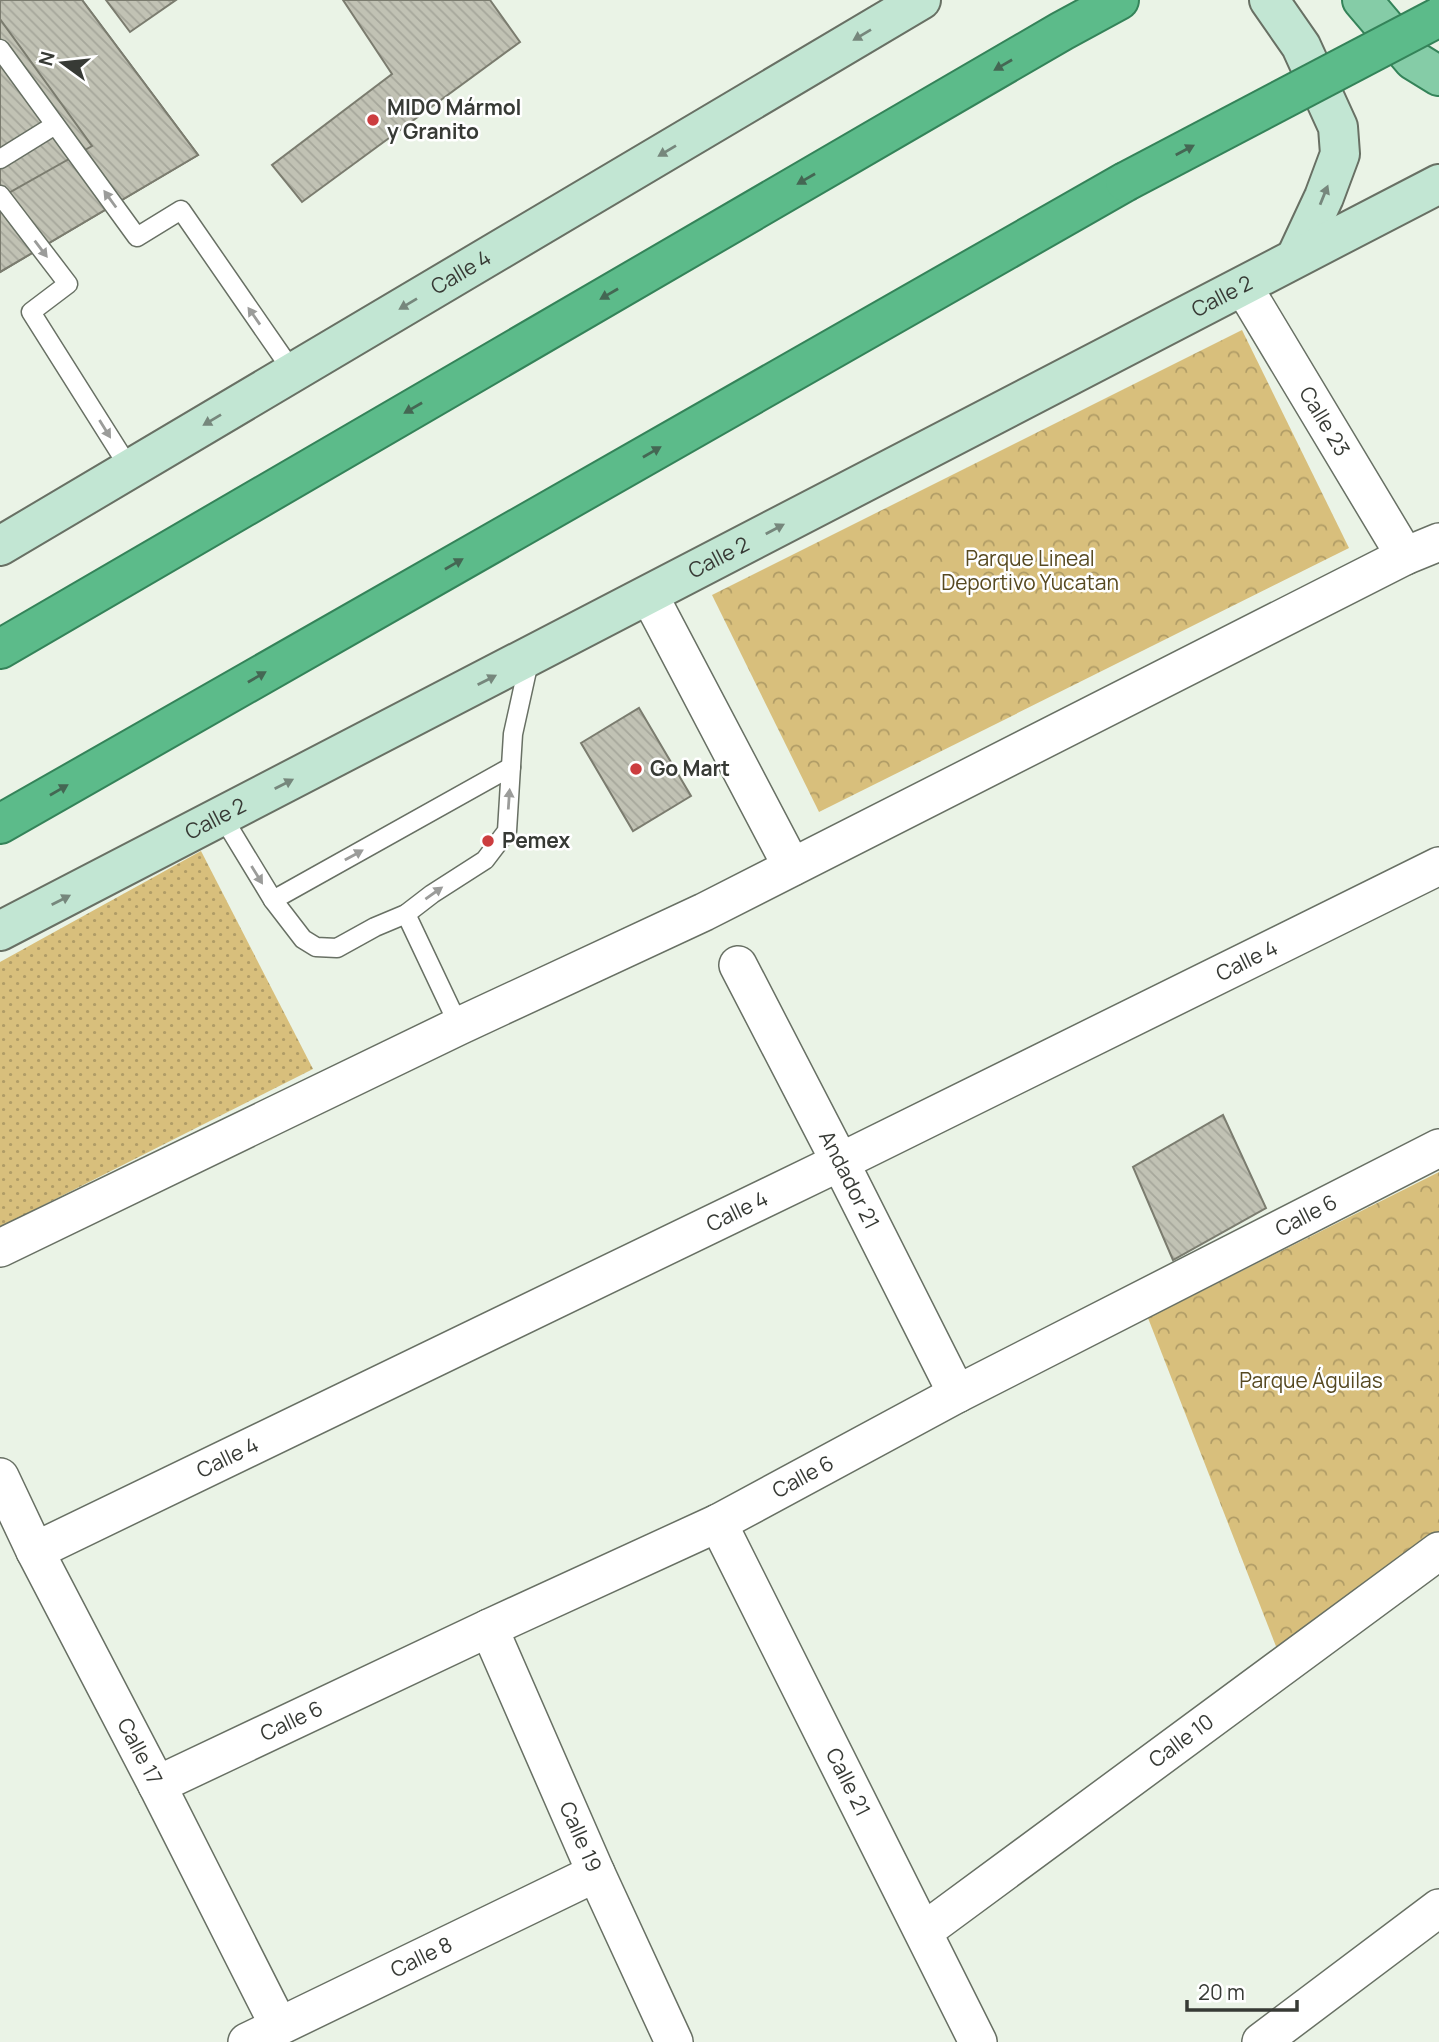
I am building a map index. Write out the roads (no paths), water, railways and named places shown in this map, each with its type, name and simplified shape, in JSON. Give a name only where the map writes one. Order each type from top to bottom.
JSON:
[{"type":"highway","points":[[0,649],[1062,30],[1119,0]]},
{"type":"highway","points":[[0,824],[1125,182],[1439,17]]},
{"type":"main road","name":"Calle 4","points":[[0,546],[921,0]]},
{"type":"main road","points":[[1269,0],[1301,46],[1338,127],[1340,154],[1324,197],[1296,257]]},
{"type":"main road","points":[[1362,0],[1413,60],[1439,76]]},
{"type":"main road","name":"Calle 2","points":[[0,931],[1439,184]]},
{"type":"street","name":"Calle 23","points":[[1243,286],[1430,547]]},
{"type":"street","points":[[0,1248],[459,1026],[704,912],[1430,547]]},
{"type":"street","points":[[649,595],[792,867]]},
{"type":"street","name":"Calle 4","points":[[35,1551],[840,1161],[1439,866]]},
{"type":"street","name":"Andador 21","points":[[737,965],[840,1161],[957,1394]]},
{"type":"street","name":"Calle 6","points":[[157,1785],[718,1523],[957,1394],[1439,1148]]},
{"type":"street","name":"Calle 17","points":[[0,1477],[35,1551],[157,1785],[263,2034]]},
{"type":"street","name":"Calle 21","points":[[718,1523],[978,2042]]},
{"type":"street","name":"Calle 10","points":[[924,1931],[1439,1551]]},
{"type":"street","name":"Calle 19","points":[[489,1628],[596,1873],[674,2042]]},
{"type":"street","name":"Calle 8","points":[[263,2034],[596,1873]]},
{"type":"street","points":[[1261,2042],[1439,1908]]},
{"type":"lane","points":[[0,49],[137,237],[181,210],[293,372]]},
{"type":"lane","points":[[0,159],[55,125]]},
{"type":"lane","points":[[0,195],[68,284],[31,312],[130,469]]},
{"type":"lane","points":[[222,816],[273,900],[303,939],[316,947],[337,948],[375,927],[406,915],[432,894],[485,860],[507,831],[513,734],[530,657]]},
{"type":"lane","points":[[273,900],[511,767]]},
{"type":"lane","points":[[406,915],[459,1026]]},
{"type":"place","name":"MIDO Mármol y Granito","points":[[373,120]]},
{"type":"place","name":"Go Mart","points":[[636,769]]},
{"type":"place","name":"Pemex","points":[[488,841]]},
{"type":"park label","name":"Parque Lineal Deportivo Yucatan","points":[[1030,571]]},
{"type":"park label","name":"Parque Águilas","points":[[1311,1381]]}]
